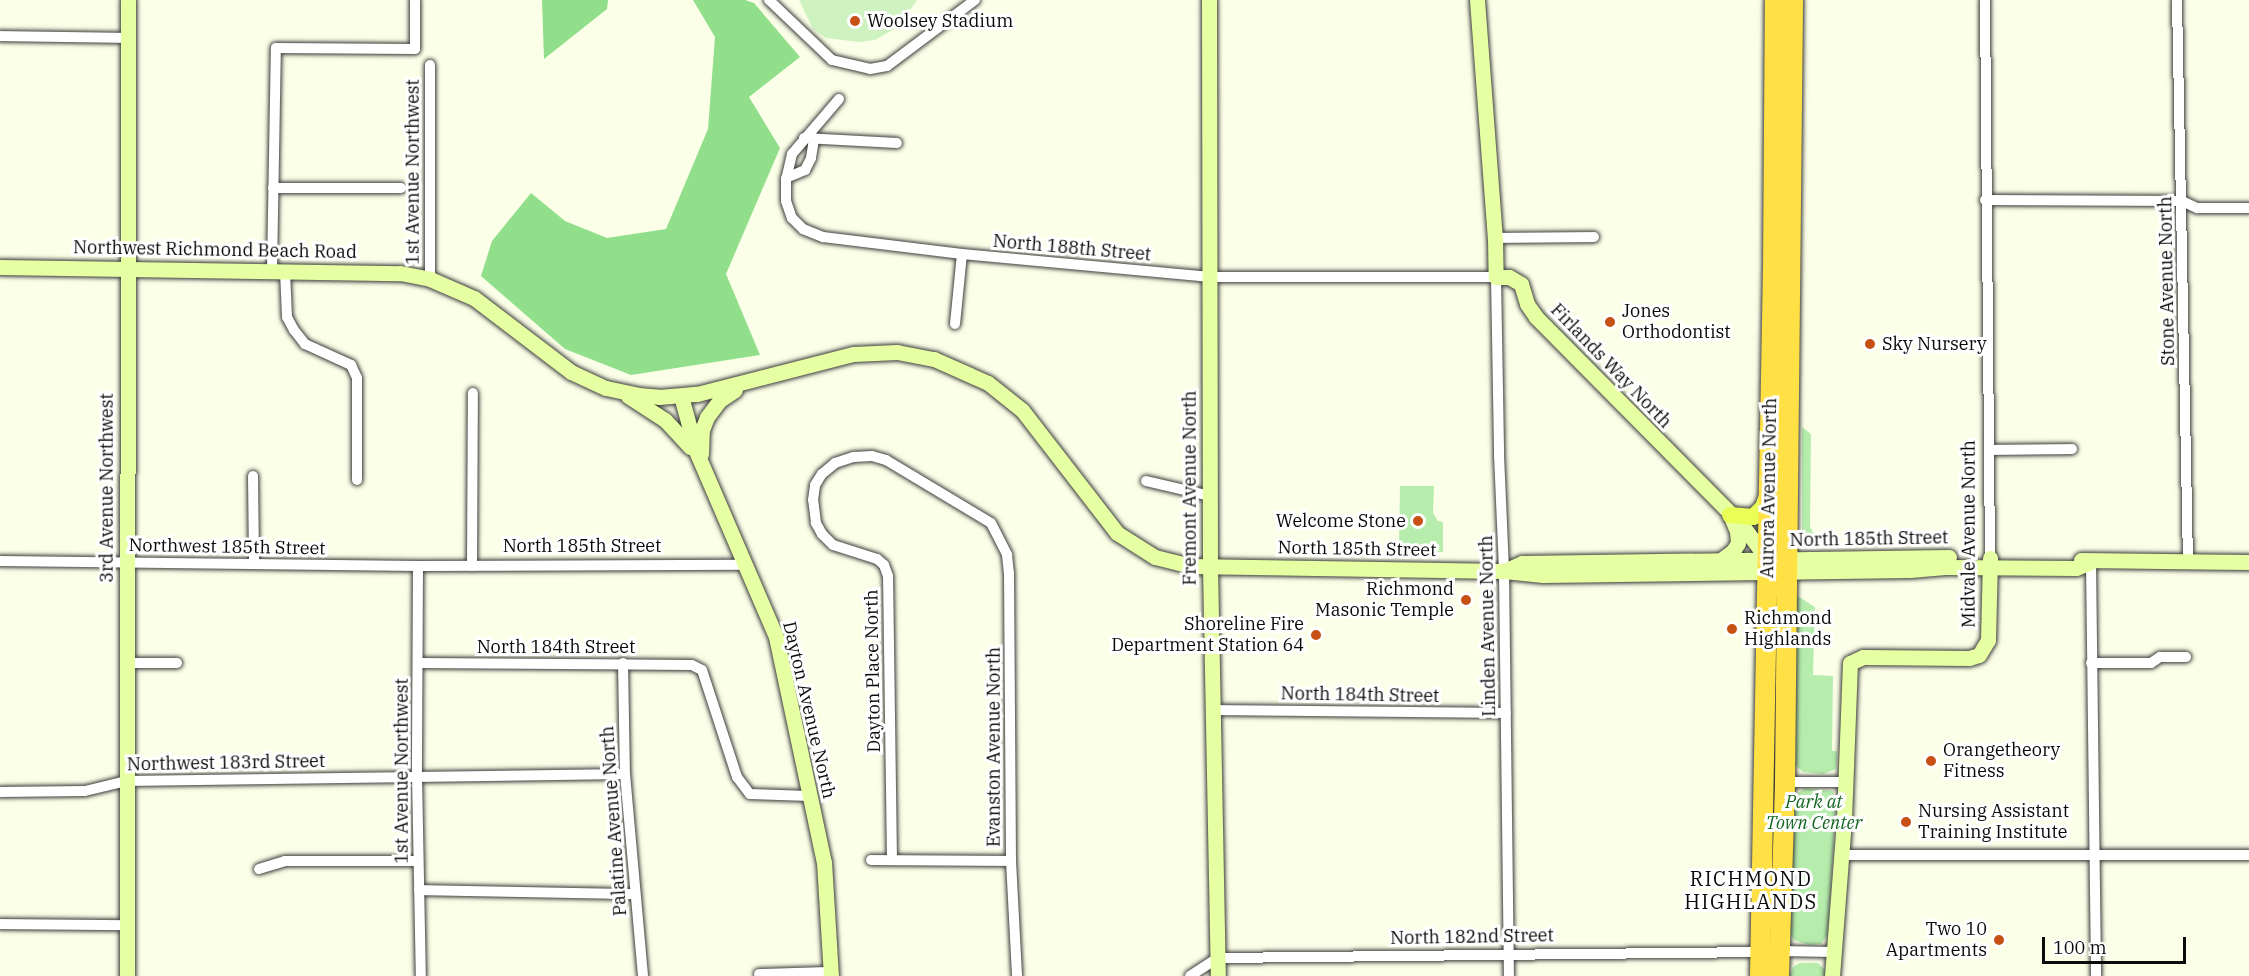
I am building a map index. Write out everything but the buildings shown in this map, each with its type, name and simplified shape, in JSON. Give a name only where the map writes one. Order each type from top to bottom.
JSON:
[{"type":"highway","name":"Aurora Avenue North","points":[[1775,0],[1775,154],[1769,490],[1777,566],[1785,782],[1778,976]]},
{"type":"highway","name":"Aurora Avenue North","points":[[1760,976],[1763,810],[1789,354],[1793,0]]},
{"type":"main road","points":[[1775,126],[1791,140]]},
{"type":"main road","points":[[1775,154],[1791,173]]},
{"type":"main road","points":[[1772,341],[1789,354]]},
{"type":"main road","points":[[1730,515],[1754,517],[1763,507],[1769,490]]},
{"type":"main road","points":[[1763,810],[1772,813],[1783,825]]},
{"type":"main road","points":[[1761,915],[1769,940],[1780,951]]},
{"type":"main road","points":[[1760,952],[1778,976]]},
{"type":"street","name":"3rd Avenue Northwest","points":[[127,976],[128,0]]},
{"type":"street","points":[[357,480],[357,378],[351,365],[312,348],[294,330],[287,317],[279,271],[273,188],[276,48],[415,49],[416,0]]},
{"type":"street","points":[[769,0],[832,60],[870,69],[887,66],[975,0]]},
{"type":"street","name":"Fremont Avenue North","points":[[1209,0],[1210,566],[1218,976]]},
{"type":"street","points":[[1477,0],[1496,276]]},
{"type":"street","name":"Midvale Avenue North","points":[[1832,976],[1846,782],[1850,663],[1863,657],[1969,658],[1979,655],[1988,640],[1990,562],[1985,0]]},
{"type":"street","name":"Stone Avenue North","points":[[2177,0],[2188,562]]},
{"type":"street","points":[[0,36],[128,38]]},
{"type":"street","name":"1st Avenue Northwest","points":[[430,65],[430,279]]},
{"type":"street","name":"North 188th Street","points":[[839,99],[809,139],[792,154],[786,178],[786,201],[792,218],[803,229],[844,241],[962,255],[1208,276],[1496,276]]},
{"type":"street","points":[[786,178],[801,173],[809,164],[809,139],[897,144]]},
{"type":"street","points":[[273,188],[401,188]]},
{"type":"street","points":[[1985,200],[2182,201],[2197,208],[2249,208]]},
{"type":"street","points":[[1495,238],[1594,237]]},
{"type":"street","points":[[955,324],[962,255]]},
{"type":"street","name":"Northwest Richmond Beach Road","points":[[0,267],[400,273],[430,279],[474,298],[571,372],[620,392]]},
{"type":"street","name":"Firlands Way North","points":[[1496,276],[1517,280],[1536,317],[1757,542],[1777,566]]},
{"type":"street","name":"Linden Avenue North","points":[[1496,276],[1504,571],[1509,976]]},
{"type":"street","name":"North 185th Street","points":[[748,382],[837,357],[867,352],[916,355],[951,364],[988,383],[1022,410],[1106,522],[1130,543],[1155,557],[1174,563],[1210,566],[1504,571],[1543,575],[1777,566],[2075,559],[2091,562],[2249,562]]},
{"type":"street","points":[[620,392],[659,397],[681,396],[748,382]]},
{"type":"street","points":[[703,466],[700,445],[707,417],[720,400],[748,382]]},
{"type":"street","points":[[620,392],[655,412],[675,428],[703,466]]},
{"type":"street","points":[[472,566],[473,393]]},
{"type":"street","name":"Dayton Avenue North","points":[[681,396],[692,439],[776,637],[824,862],[831,974]]},
{"type":"street","points":[[1989,450],[2072,449]]},
{"type":"street","name":"Dayton Place North","points":[[892,860],[888,576],[884,565],[877,559],[833,545],[822,534],[816,523],[813,500],[815,485],[822,474],[844,460],[872,456],[886,460],[991,523]]},
{"type":"street","points":[[253,476],[254,564]]},
{"type":"street","points":[[1146,481],[1210,496]]},
{"type":"street","points":[[1722,560],[1733,551],[1738,543],[1737,531],[1730,515]]},
{"type":"street","name":"Evanston Avenue North","points":[[991,523],[1007,555],[1009,573],[1011,861],[1017,976]]},
{"type":"street","name":"North 185th Street","points":[[1504,571],[1522,563],[1722,560],[1777,566]]},
{"type":"street","name":"Northwest 185th Street","points":[[0,561],[418,566]]},
{"type":"street","points":[[2091,562],[2096,976]]},
{"type":"street","name":"North 185th Street","points":[[418,566],[745,565]]},
{"type":"street","name":"1st Avenue Northwest","points":[[418,566],[417,776],[421,976]]},
{"type":"street","points":[[2091,663],[2151,663],[2160,657],[2186,657]]},
{"type":"street","points":[[126,663],[177,663]]},
{"type":"street","name":"North 184th Street","points":[[419,663],[692,665],[702,670],[737,777],[750,794],[809,795]]},
{"type":"street","name":"Palatine Avenue North","points":[[623,663],[626,774],[643,976]]},
{"type":"street","name":"North 184th Street","points":[[1214,710],[1506,713]]},
{"type":"street","name":"Northwest 183rd Street","points":[[0,792],[85,791],[126,781],[626,774]]},
{"type":"street","points":[[1785,782],[1846,782]]},
{"type":"street","points":[[1840,855],[2249,855]]},
{"type":"street","points":[[871,860],[1011,861]]},
{"type":"street","points":[[259,869],[285,861],[418,861]]},
{"type":"street","points":[[419,890],[635,894]]},
{"type":"street","points":[[0,924],[126,925]]},
{"type":"street","points":[[1780,951],[1833,952]]},
{"type":"street","name":"North 182nd Street","points":[[1218,958],[1760,952]]},
{"type":"street","points":[[1190,976],[1218,958]]},
{"type":"street","points":[[759,974],[831,974]]},
{"type":"green space","points":[[542,0],[608,0],[607,9],[544,59]]},
{"type":"green space","points":[[693,0],[745,0],[754,3],[800,57],[749,97],[780,148],[726,274],[760,355],[631,375],[565,349],[481,276],[492,241],[531,193],[565,221],[607,238],[666,229],[708,129],[715,37]]},
{"type":"green space","name":"Woolsey Stadium","points":[[799,0],[917,0],[901,23],[891,31],[875,40],[859,42],[826,38],[813,29]]},
{"type":"green space","points":[[1802,427],[1811,434],[1810,527],[1816,537],[1831,542],[1831,546],[1810,546],[1802,537]]},
{"type":"green space","points":[[1400,486],[1434,486],[1433,513],[1438,521],[1443,522],[1443,552],[1403,551],[1399,547]]},
{"type":"green space","name":"Park at Town Center","points":[[1796,595],[1815,607],[1813,675],[1833,676],[1832,751],[1837,751],[1837,760],[1836,769],[1823,774],[1803,772],[1795,765]]},
{"type":"green space","name":"Park at Town Center","points":[[1805,788],[1833,791],[1836,803],[1828,934],[1821,944],[1809,945],[1794,940],[1789,931],[1793,797]]},
{"type":"green space","points":[[1800,963],[1818,963],[1825,970],[1826,976],[1789,976],[1794,966]]},
{"type":"place","name":"Woolsey Stadium","points":[[855,21]]},
{"type":"place","name":"Jones Orthodontist","points":[[1610,322]]},
{"type":"place","name":"Sky Nursery","points":[[1870,344]]},
{"type":"place","name":"Welcome Stone","points":[[1418,521]]},
{"type":"place","name":"Richmond Masonic Temple","points":[[1466,600]]},
{"type":"place","name":"Richmond Highlands","points":[[1732,629]]},
{"type":"place","name":"Shoreline Fire Department Station 64","points":[[1316,635]]},
{"type":"place","name":"Orangetheory Fitness","points":[[1931,761]]},
{"type":"place","name":"Nursing Assistant Training Institute","points":[[1906,822]]},
{"type":"place","name":"Two 10 Apartments","points":[[1999,940]]},
{"type":"district","name":"RICHMOND HIGHLANDS","points":[[1751,890]]}]
